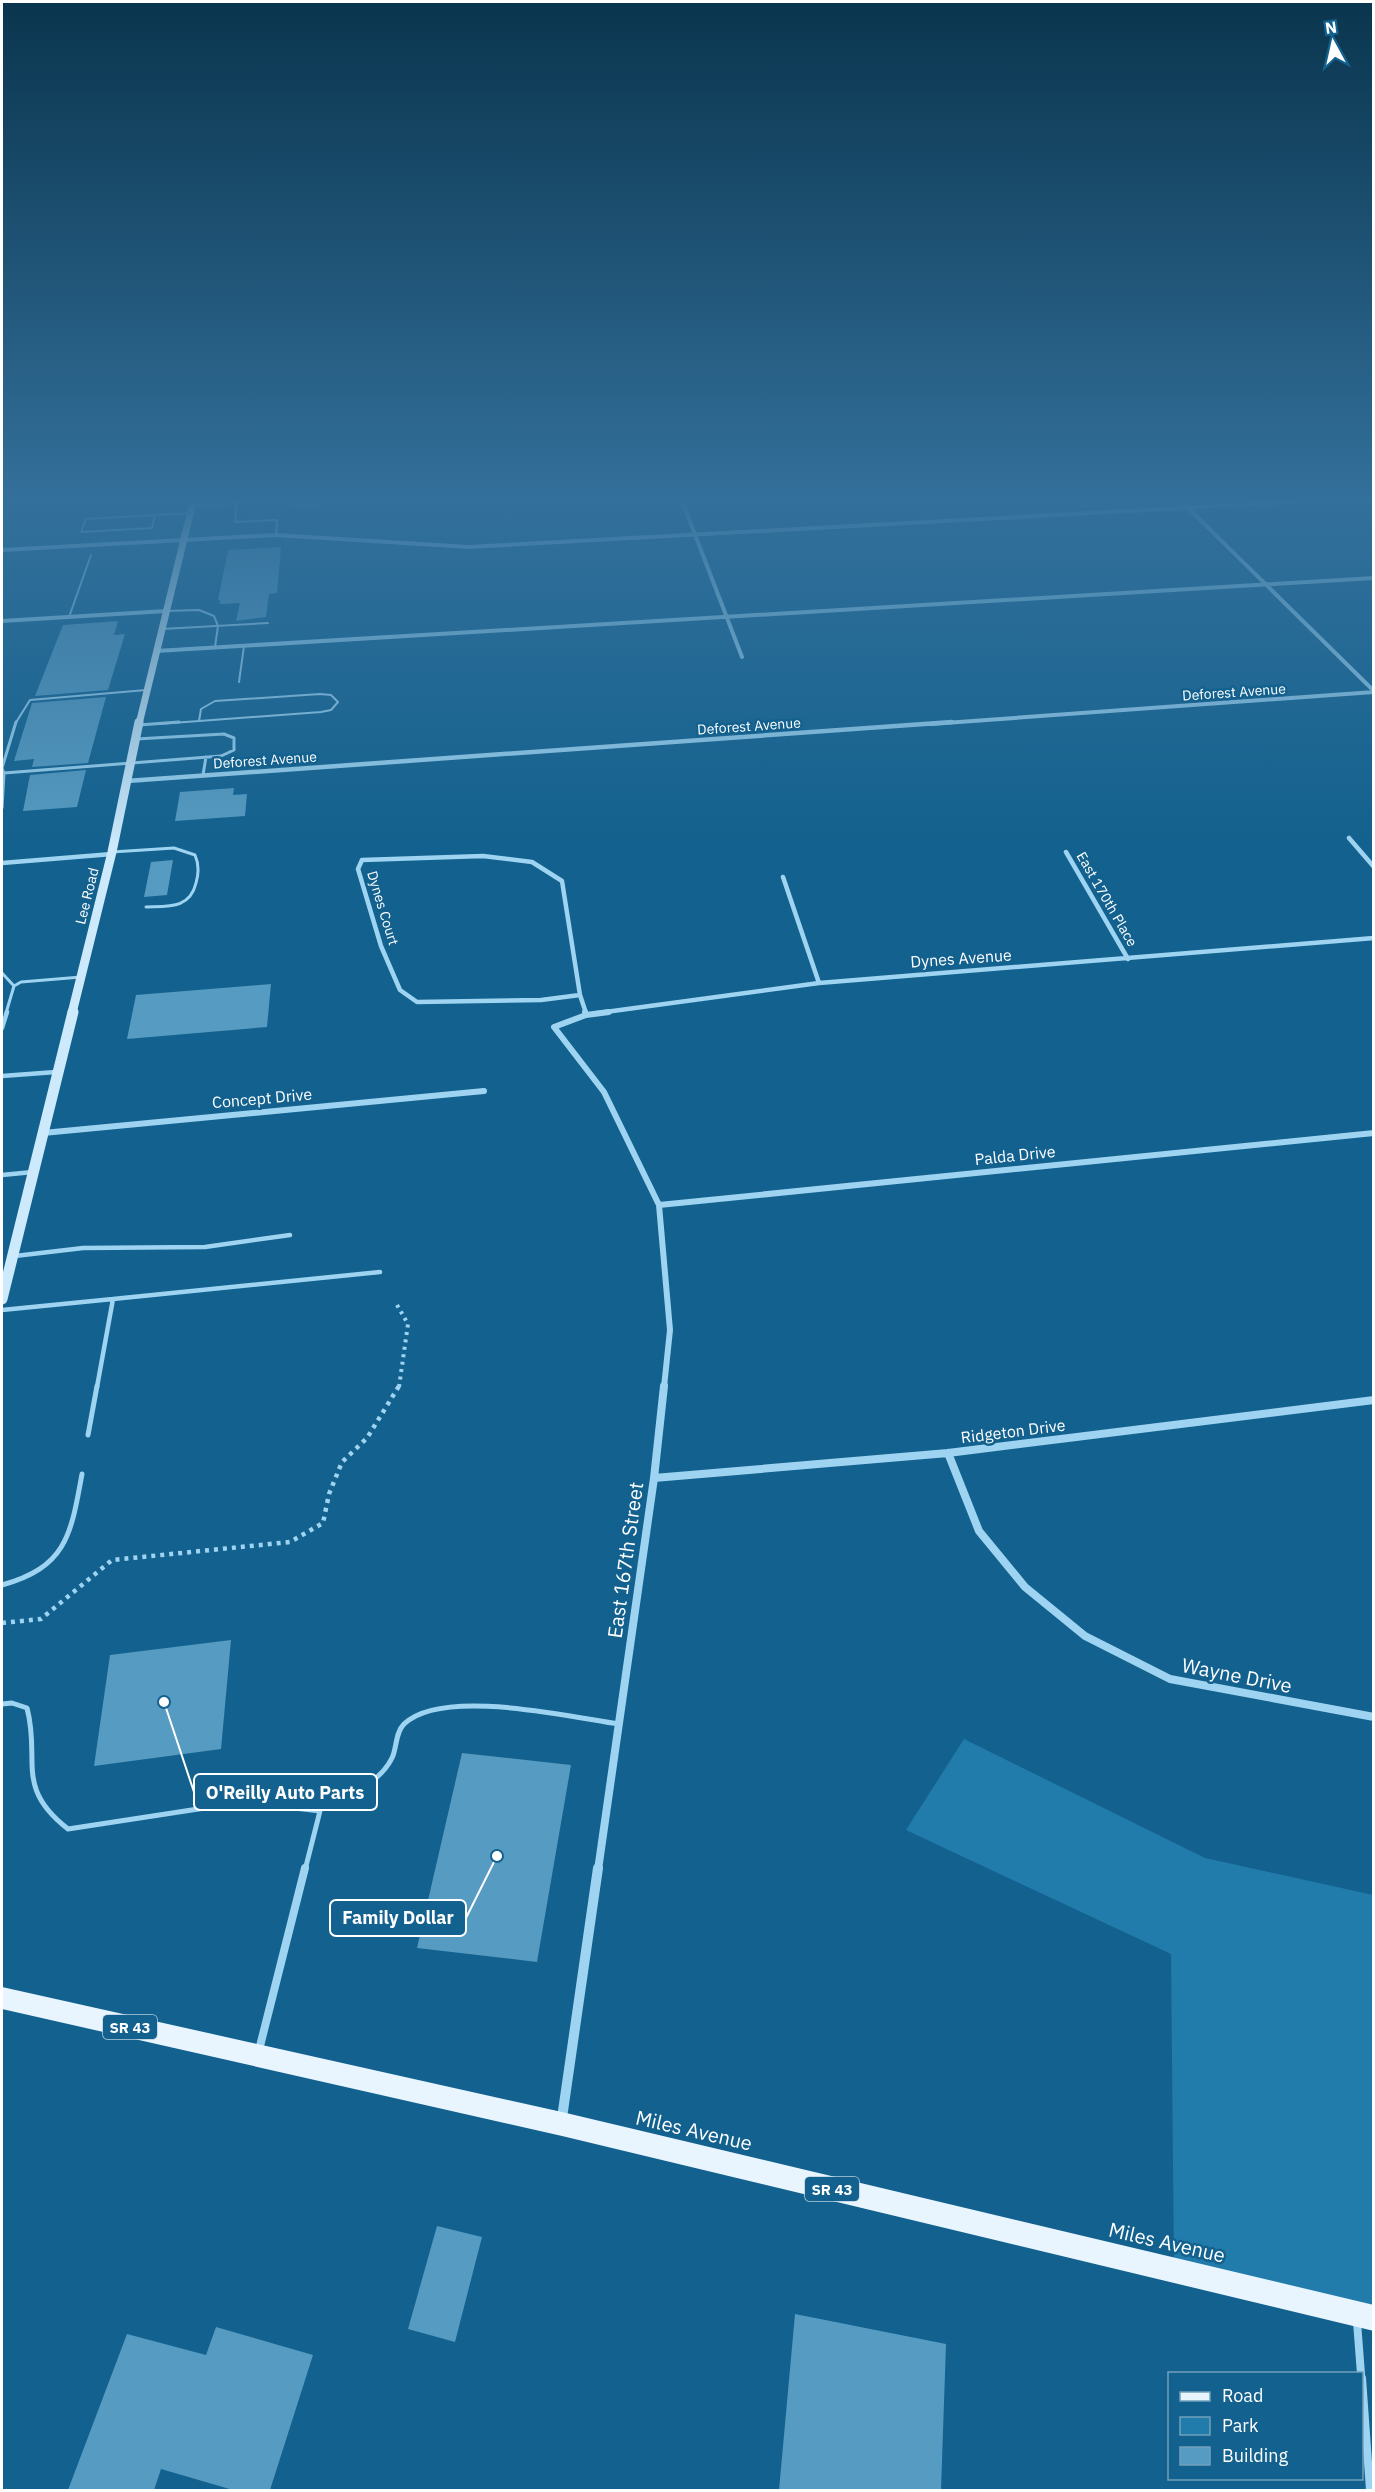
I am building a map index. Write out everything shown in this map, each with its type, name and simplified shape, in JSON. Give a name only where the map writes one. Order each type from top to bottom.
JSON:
[{"type":"main road","name":"Lee Road","points":[[2,1297],[112,853],[165,614]]},
{"type":"main road","name":"Miles Avenue","points":[[2,1998],[562,2124],[1365,2316]]},
{"type":"street","points":[[2,621],[113,614]]},
{"type":"street","points":[[156,651],[773,614]]},
{"type":"street","points":[[1296,614],[1374,692]]},
{"type":"street","points":[[727,617],[742,657]]},
{"type":"street","name":"Deforest Avenue","points":[[127,781],[1374,692]]},
{"type":"street","points":[[1349,838],[1374,867]]},
{"type":"street","name":"East 170th Place","points":[[1066,852],[1128,959]]},
{"type":"street","points":[[2,863],[112,853]]},
{"type":"street","name":"Dynes Court","points":[[579,994],[541,1000],[417,1002],[400,990],[381,946],[358,869],[362,860],[483,856],[532,862],[562,881],[579,994],[586,1015]]},
{"type":"street","points":[[783,877],[819,983]]},
{"type":"street","name":"Dynes Avenue","points":[[554,1027],[586,1015],[819,983],[1374,938]]},
{"type":"street","name":"East 167th Street","points":[[554,1027],[604,1092],[659,1204],[670,1330],[654,1478],[562,2124]]},
{"type":"street","name":"Concept Drive","points":[[42,1133],[484,1091]]},
{"type":"street","name":"Palda Drive","points":[[659,1204],[1374,1133]]},
{"type":"street","name":"Ridgeton Drive","points":[[654,1478],[948,1453],[1374,1400]]},
{"type":"street","name":"Wayne Drive","points":[[948,1453],[979,1531],[1025,1587],[1085,1636],[1170,1679],[1374,1717]]},
{"type":"lane","points":[[211,614],[218,626],[215,647]]},
{"type":"lane","points":[[162,629],[268,623]]},
{"type":"lane","points":[[239,682],[244,646]]},
{"type":"lane","points":[[2,808],[4,773],[2,768],[10,738],[24,706],[30,700],[147,690]]},
{"type":"lane","points":[[139,726],[199,721],[331,710],[339,702],[331,694],[215,701],[201,709],[199,721]]},
{"type":"lane","points":[[4,773],[221,756],[234,750],[236,745],[234,738],[224,734],[136,739]]},
{"type":"lane","points":[[203,775],[206,757]]},
{"type":"lane","points":[[112,853],[168,848],[190,850],[196,855],[199,862],[193,892],[187,900],[177,905],[146,907]]},
{"type":"lane","points":[[2,973],[14,986]]},
{"type":"lane","points":[[2,1028],[14,986],[21,982],[81,977]]},
{"type":"lane","points":[[2,1076],[58,1072]]},
{"type":"lane","points":[[2,1175],[33,1172]]},
{"type":"lane","points":[[12,1257],[83,1248],[205,1247],[290,1235]]},
{"type":"lane","points":[[2,1310],[380,1272]]},
{"type":"lane","points":[[88,1435],[113,1299]]},
{"type":"lane","points":[[2,1585],[24,1581],[56,1558],[66,1544],[82,1474]]},
{"type":"lane","points":[[2,1704],[12,1703],[27,1708],[33,1728],[30,1766],[43,1805],[54,1820],[68,1829],[244,1802],[320,1810],[258,2056]]},
{"type":"lane","points":[[314,1810],[353,1795],[391,1762],[402,1726],[418,1711],[472,1704],[619,1724]]},
{"type":"lane","points":[[1361,2372],[1365,2316]]},
{"type":"lane","points":[[1363,2392],[1370,2490]]},
{"type":"path","points":[[2,1623],[42,1619],[112,1560],[290,1542],[323,1522],[329,1494],[342,1462],[367,1438],[400,1384],[408,1324],[396,1305]]},
{"type":"green space","points":[[964,1739],[1205,1858],[1373,1895],[1373,2318],[1174,2270],[1171,1954],[906,1830]]},
{"type":"building","points":[[237,614],[266,614],[266,617],[236,621]]},
{"type":"building","points":[[118,621],[114,635],[125,634],[108,690],[35,696],[63,625]]},
{"type":"building","points":[[106,697],[88,763],[32,767],[34,759],[14,761],[32,703]]},
{"type":"building","points":[[86,770],[77,807],[23,811],[30,775]]},
{"type":"building","points":[[234,788],[233,795],[247,794],[245,816],[175,821],[180,792]]},
{"type":"building","points":[[173,860],[167,895],[144,897],[151,862]]},
{"type":"building","points":[[271,984],[267,1027],[127,1039],[136,995]]},
{"type":"building","points":[[231,1640],[221,1749],[94,1766],[110,1655]]},
{"type":"building","points":[[462,1753],[571,1765],[537,1962],[417,1948]]},
{"type":"building","points":[[437,2226],[482,2237],[455,2342],[408,2329]]},
{"type":"building","points":[[795,2314],[946,2344],[941,2490],[779,2490]]},
{"type":"building","points":[[216,2327],[313,2355],[270,2490],[233,2490],[161,2469],[154,2490],[68,2490],[127,2334],[206,2355]]},
{"type":"place","name":"O'Reilly Auto Parts","points":[[164,1702]]},
{"type":"place","name":"Family Dollar","points":[[497,1856]]}]
